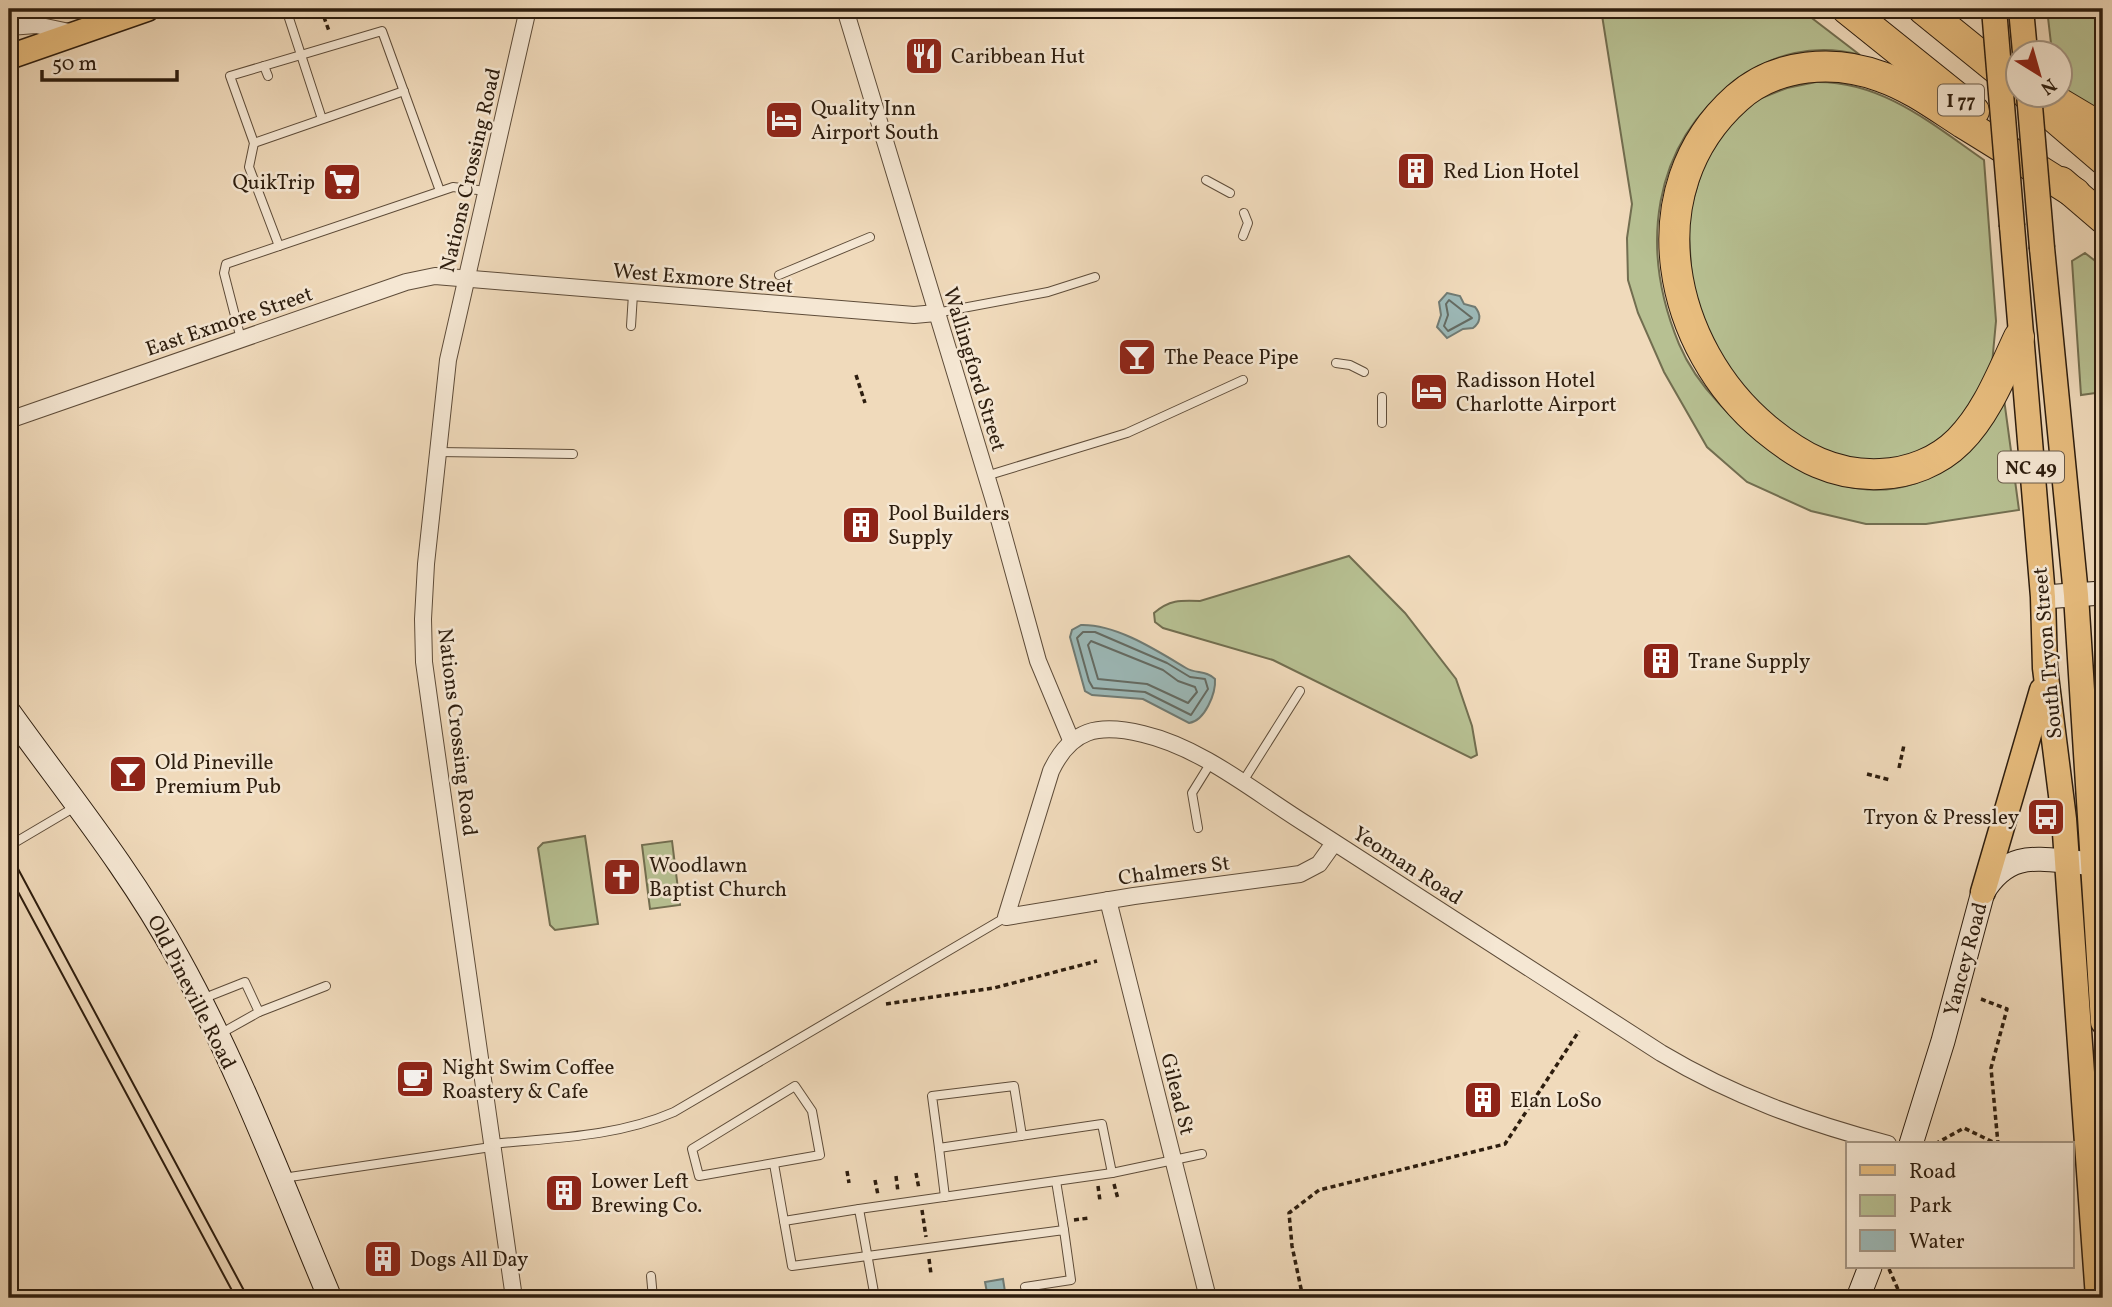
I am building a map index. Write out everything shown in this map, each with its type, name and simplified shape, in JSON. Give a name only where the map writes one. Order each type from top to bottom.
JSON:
[{"type":"highway","name":"I 77","points":[[1847,9],[2103,218]]},
{"type":"highway","name":"I 77","points":[[1923,9],[2004,74]]},
{"type":"highway","points":[[1962,39],[2004,67]]},
{"type":"highway","points":[[2019,337],[1977,420],[1958,442],[1939,457],[1916,468],[1893,474],[1844,472],[1818,464],[1793,451],[1750,416],[1726,389],[1691,329],[1680,295],[1674,260],[1673,229],[1678,196],[1689,164],[1703,138],[1727,107],[1745,91],[1767,78],[1792,70],[1818,66],[1845,68],[1883,77],[1934,104],[2075,193]]},
{"type":"highway","points":[[2044,108],[2103,159]]},
{"type":"highway","points":[[2070,108],[2103,128]]},
{"type":"main road","points":[[9,57],[147,9]]},
{"type":"main road","name":"South Tryon Street","points":[[1994,9],[2019,337],[2043,597],[2045,668],[2060,782],[2095,1143],[2098,1298]]},
{"type":"main road","points":[[2021,9],[2024,38]]},
{"type":"main road","name":"South Tryon Street","points":[[2029,108],[2076,595],[2103,1022]]},
{"type":"main road","points":[[1983,892],[2038,710],[2045,668]]},
{"type":"street","name":"Nations Crossing Road","points":[[514,1298],[425,662],[426,564],[448,360],[528,9]]},
{"type":"street","name":"Wallingford Street","points":[[845,9],[986,476],[1038,661],[1071,740]]},
{"type":"street","points":[[9,27],[36,25],[77,33]]},
{"type":"street","name":"East Exmore Street","points":[[9,420],[406,282],[435,276],[467,277]]},
{"type":"street","name":"West Exmore Street","points":[[467,277],[633,294],[914,316],[936,313]]},
{"type":"street","points":[[2043,597],[2103,593]]},
{"type":"street","name":"Old Pineville Road","points":[[9,712],[145,902],[201,1000],[330,1298]]},
{"type":"street","name":"Yeoman Road","points":[[1071,740],[1091,731],[1140,733],[1189,751],[1703,1078],[1788,1115],[1881,1142]]},
{"type":"street","points":[[1006,917],[1051,771],[1071,740]]},
{"type":"street","name":"Chalmers St","points":[[1006,917],[1300,874],[1319,864],[1334,843]]},
{"type":"street","name":"Yancey Road","points":[[1912,1142],[1943,1041],[1983,892],[1995,873],[2026,859],[2093,863]]},
{"type":"street","name":"Gilead St","points":[[1108,900],[1208,1298]]},
{"type":"street","points":[[1858,1298],[1870,1268]]},
{"type":"lane","points":[[286,9],[322,118]]},
{"type":"lane","points":[[279,246],[249,167],[254,143],[230,76],[302,55],[342,47],[382,32],[440,191]]},
{"type":"lane","points":[[264,66],[268,76]]},
{"type":"lane","points":[[254,143],[285,126],[322,118],[361,101],[404,91]]},
{"type":"lane","points":[[1206,180],[1230,193]]},
{"type":"lane","points":[[242,339],[224,273],[226,264],[453,187],[486,191]]},
{"type":"lane","points":[[1243,236],[1248,223],[1244,212]]},
{"type":"lane","points":[[779,275],[870,237]]},
{"type":"lane","points":[[936,313],[1048,292],[1095,277]]},
{"type":"lane","points":[[631,326],[633,294]]},
{"type":"lane","points":[[1336,363],[1350,365],[1363,372]]},
{"type":"lane","points":[[986,476],[1127,433],[1243,380]]},
{"type":"lane","points":[[1382,397],[1382,424]]},
{"type":"lane","points":[[438,452],[573,454]]},
{"type":"lane","points":[[1242,784],[1300,691]]},
{"type":"lane","points":[[1198,828],[1192,793],[1210,764]]},
{"type":"lane","points":[[9,846],[78,806]]},
{"type":"lane","points":[[280,1179],[491,1145],[606,1132],[655,1120],[674,1112],[1006,917]]},
{"type":"lane","points":[[201,1000],[245,982],[259,1012]]},
{"type":"lane","points":[[218,1034],[259,1012],[326,986]]},
{"type":"lane","points":[[795,1086],[813,1111],[820,1155],[774,1164],[699,1176],[692,1149],[795,1086]]},
{"type":"lane","points":[[945,1197],[932,1096],[1014,1086],[1022,1136]]},
{"type":"lane","points":[[939,1149],[1102,1124],[1112,1173]]},
{"type":"lane","points":[[784,1220],[1112,1173],[1202,1154]]},
{"type":"lane","points":[[774,1164],[792,1266],[1064,1230]]},
{"type":"lane","points":[[1025,1287],[1071,1280],[1056,1181]]},
{"type":"lane","points":[[859,1209],[876,1298]]},
{"type":"lane","points":[[651,1276],[653,1298]]},
{"type":"path","points":[[321,9],[329,31]]},
{"type":"path","points":[[856,375],[865,403]]},
{"type":"path","points":[[1899,768],[1904,745]]},
{"type":"path","points":[[1867,774],[1890,780]]},
{"type":"path","points":[[884,1004],[994,988],[1097,961]]},
{"type":"path","points":[[1981,999],[2007,1009],[1991,1068],[1998,1142]]},
{"type":"path","points":[[1303,1298],[1292,1246],[1289,1213],[1319,1191],[1505,1144],[1579,1031]]},
{"type":"path","points":[[1939,1142],[1964,1128],[1994,1142]]},
{"type":"path","points":[[847,1171],[849,1184]]},
{"type":"path","points":[[916,1173],[931,1274]]},
{"type":"path","points":[[1890,1268],[1900,1294]]},
{"type":"green space","points":[[1245,9],[1364,9],[1318,13]]},
{"type":"green space","points":[[1601,9],[1800,9],[1860,55],[1827,50],[1811,51],[1779,57],[1764,63],[1736,81],[1707,107],[1685,136],[1670,168],[1661,201],[1657,236],[1659,272],[1679,344],[1707,390],[1759,440],[1805,471],[1859,489],[1897,488],[1923,479],[2004,399],[2019,510],[1926,524],[1866,524],[1811,511],[1747,482],[1707,447],[1664,372],[1638,313],[1628,280],[1627,238],[1632,204]]},
{"type":"green space","points":[[2047,9],[2103,9],[2103,118],[2074,96],[2074,38],[2050,38]]},
{"type":"green space","points":[[1816,82],[1863,89],[1884,97],[1925,119],[1984,160],[1996,321],[1992,364],[1978,402],[1933,448],[1888,464],[1839,459],[1784,429],[1732,376],[1693,300],[1688,218],[1703,166],[1727,127],[1754,101],[1787,88]]},
{"type":"green space","points":[[2085,253],[2103,267],[2103,392],[2081,395],[2072,261]]},
{"type":"green space","points":[[1349,556],[1405,613],[1456,679],[1472,726],[1477,755],[1471,758],[1273,660],[1163,628],[1155,622],[1154,613],[1170,603],[1200,601]]},
{"type":"green space","points":[[585,836],[598,924],[555,930],[550,925],[538,848],[543,843]]},
{"type":"green space","points":[[672,841],[680,905],[650,909],[642,845]]},
{"type":"water","points":[[1447,293],[1460,296],[1464,304],[1475,307],[1479,321],[1473,328],[1463,329],[1447,338],[1437,327],[1441,315],[1439,302]]},
{"type":"water","points":[[1081,625],[1122,633],[1190,670],[1212,676],[1215,679],[1214,692],[1205,712],[1189,723],[1143,699],[1092,695],[1085,691],[1070,637],[1072,630]]},
{"type":"water","points":[[1003,1279],[1006,1298],[988,1298],[985,1282]]},
{"type":"tram line","points":[[9,852],[248,1298]]},
{"type":"tram line","points":[[9,875],[236,1298]]},
{"type":"place","name":"Caribbean Hut","points":[[924,56]]},
{"type":"place","name":"Quality Inn Airport South","points":[[784,120]]},
{"type":"place","name":"Red Lion Hotel","points":[[1416,171]]},
{"type":"place","name":"QuikTrip","points":[[342,182]]},
{"type":"place","name":"The Peace Pipe","points":[[1137,357]]},
{"type":"place","name":"Radisson Hotel Charlotte Airport","points":[[1429,392]]},
{"type":"place","name":"Pool Builders Supply","points":[[861,525]]},
{"type":"place","name":"Trane Supply","points":[[1661,661]]},
{"type":"place","name":"Old Pineville Premium Pub","points":[[128,774]]},
{"type":"place","name":"Tryon & Pressley","points":[[2046,817]]},
{"type":"place","name":"Woodlawn Baptist Church","points":[[622,877]]},
{"type":"place","name":"Night Swim Coffee Roastery & Cafe","points":[[415,1079]]},
{"type":"place","name":"Elan LoSo","points":[[1483,1100]]},
{"type":"place","name":"Lower Left Brewing Co.","points":[[564,1193]]},
{"type":"place","name":"Dogs All Day","points":[[383,1259]]}]
